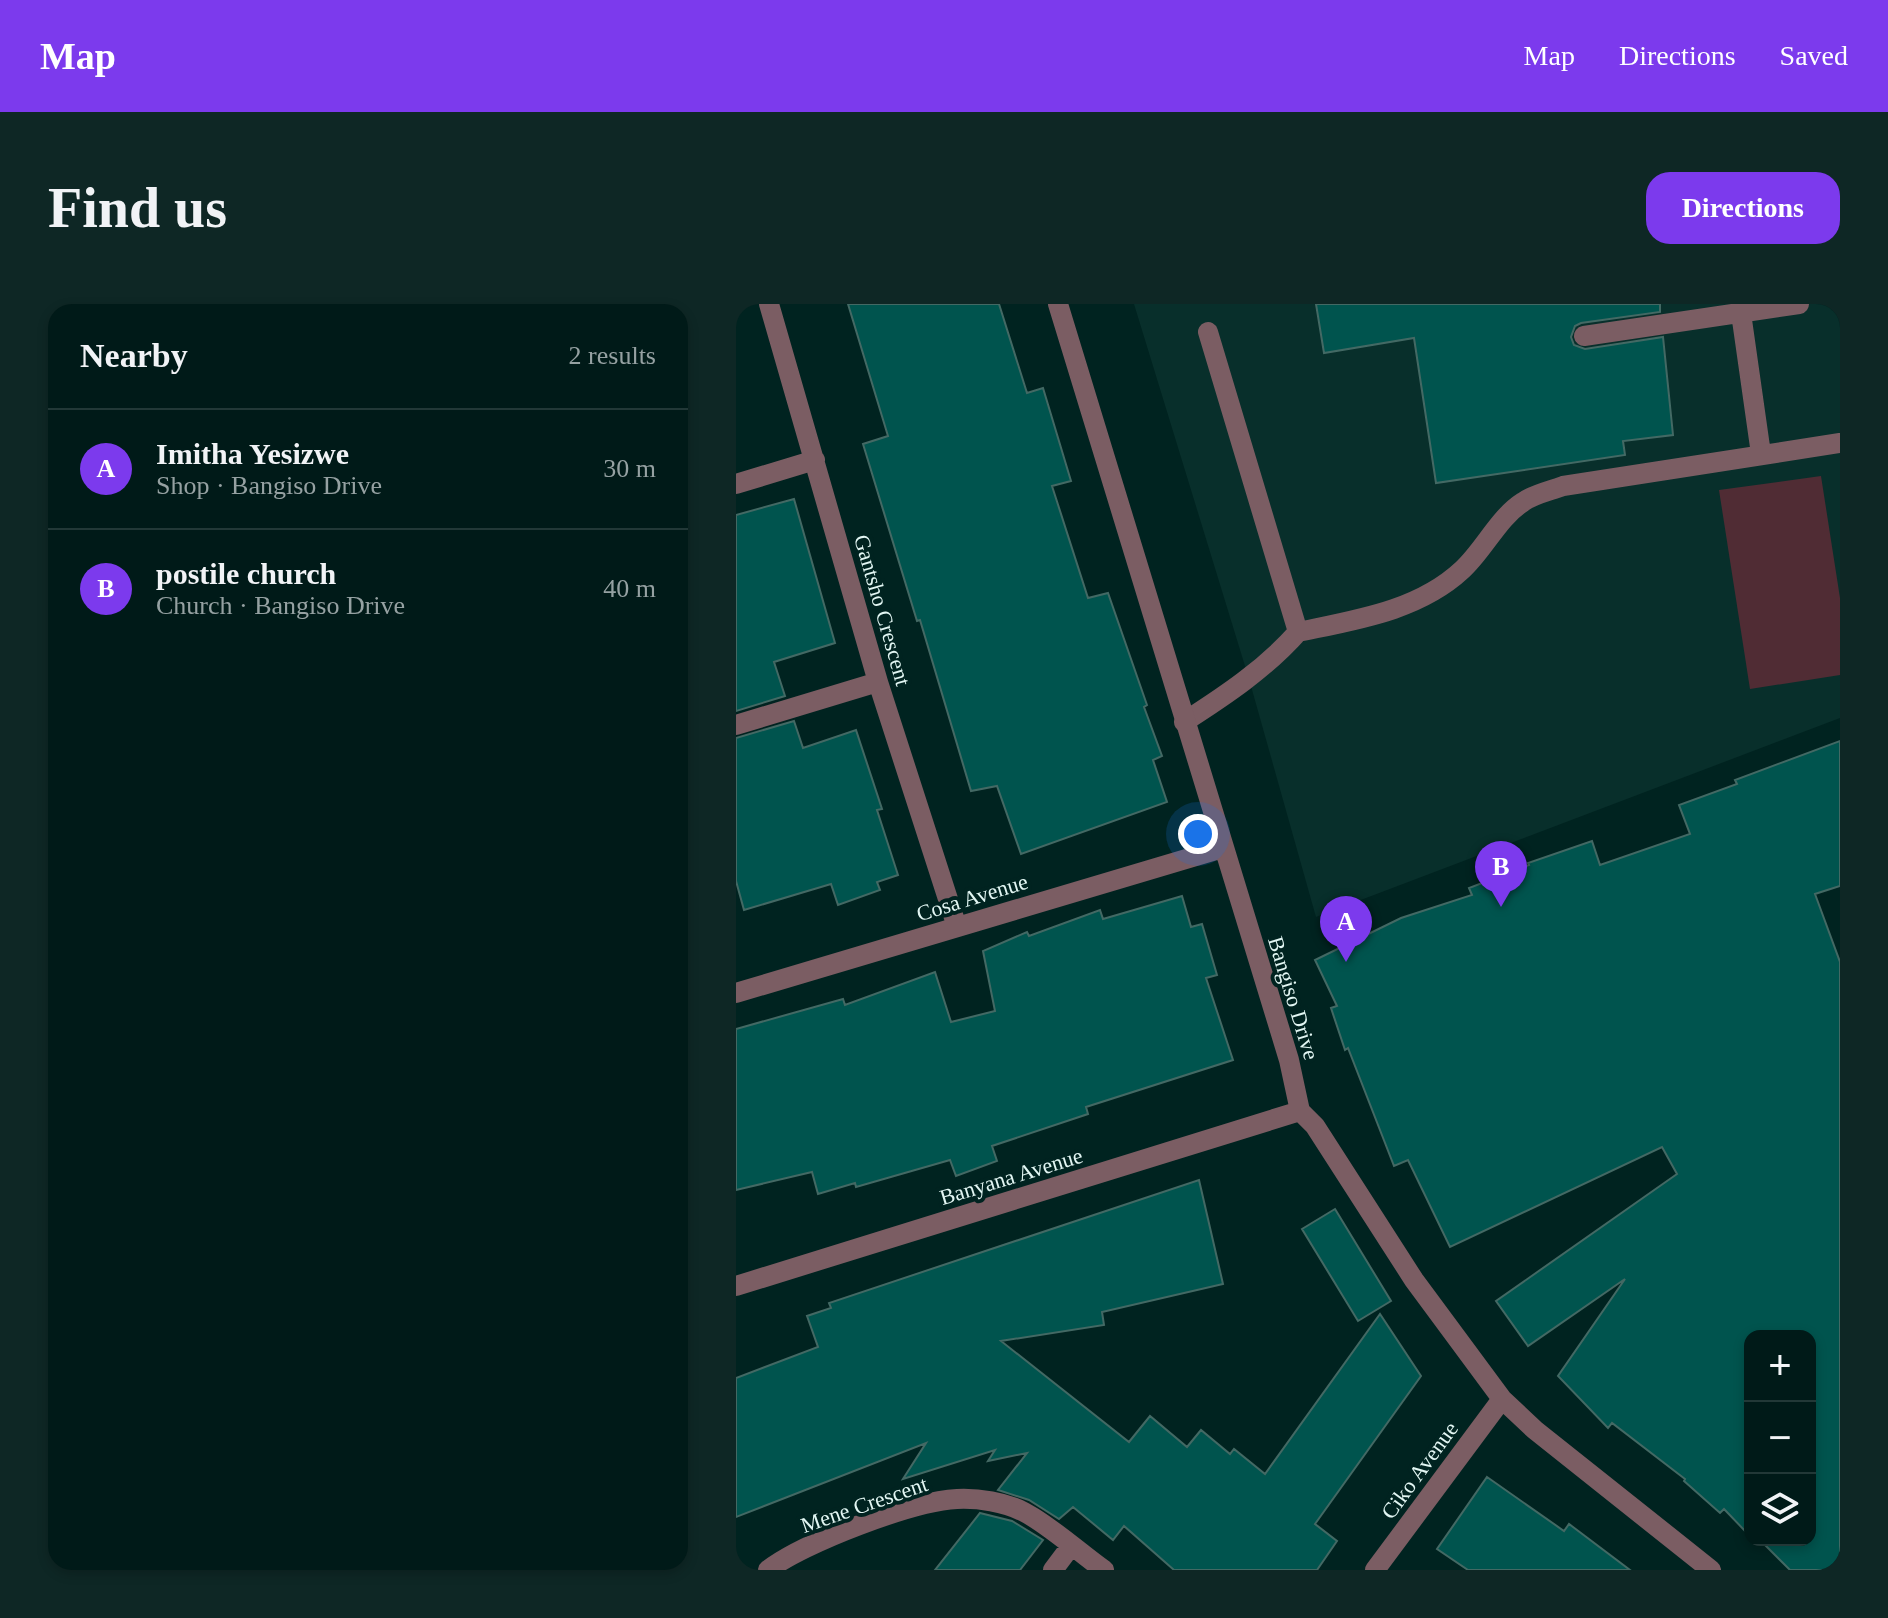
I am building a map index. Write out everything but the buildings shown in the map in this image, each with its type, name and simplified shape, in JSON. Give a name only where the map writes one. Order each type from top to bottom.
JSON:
[{"type":"street","name":"Gantsho Crescent","points":[[769,304],[878,682],[957,927]]},
{"type":"street","name":"Bangiso Drive","points":[[1058,304],[1289,1060],[1300,1111],[1315,1126],[1414,1280],[1502,1399],[1547,1440],[1711,1570]]},
{"type":"street","points":[[1584,336],[1799,304]]},
{"type":"street","points":[[1741,313],[1761,454]]},
{"type":"street","points":[[1208,332],[1298,632]]},
{"type":"street","points":[[1184,722],[1249,679],[1279,654],[1298,632],[1368,616],[1428,596],[1463,570],[1522,502],[1563,486],[1840,443]]},
{"type":"street","points":[[736,484],[815,460]]},
{"type":"street","points":[[736,725],[878,682]]},
{"type":"street","name":"Cosa Avenue","points":[[736,993],[1223,848]]},
{"type":"street","name":"Banyana Avenue","points":[[736,1286],[1300,1111]]},
{"type":"street","name":"Ciko Avenue","points":[[1375,1570],[1502,1399]]},
{"type":"street","name":"Mene Crescent","points":[[768,1570],[814,1543],[911,1508],[956,1499],[987,1501],[1023,1512],[1104,1570]]},
{"type":"street","points":[[1053,1570],[1071,1546]]},
{"type":"shaded area","points":[[1134,304],[1840,304],[1840,718],[1316,917],[1249,679]]},
{"type":"shaded area","points":[[1821,476],[1840,598],[1840,675],[1750,689],[1719,490]]},
{"type":"place","name":"postile church","points":[[1501,907]]},
{"type":"place","name":"Imitha Yesizwe","points":[[1346,962]]}]
